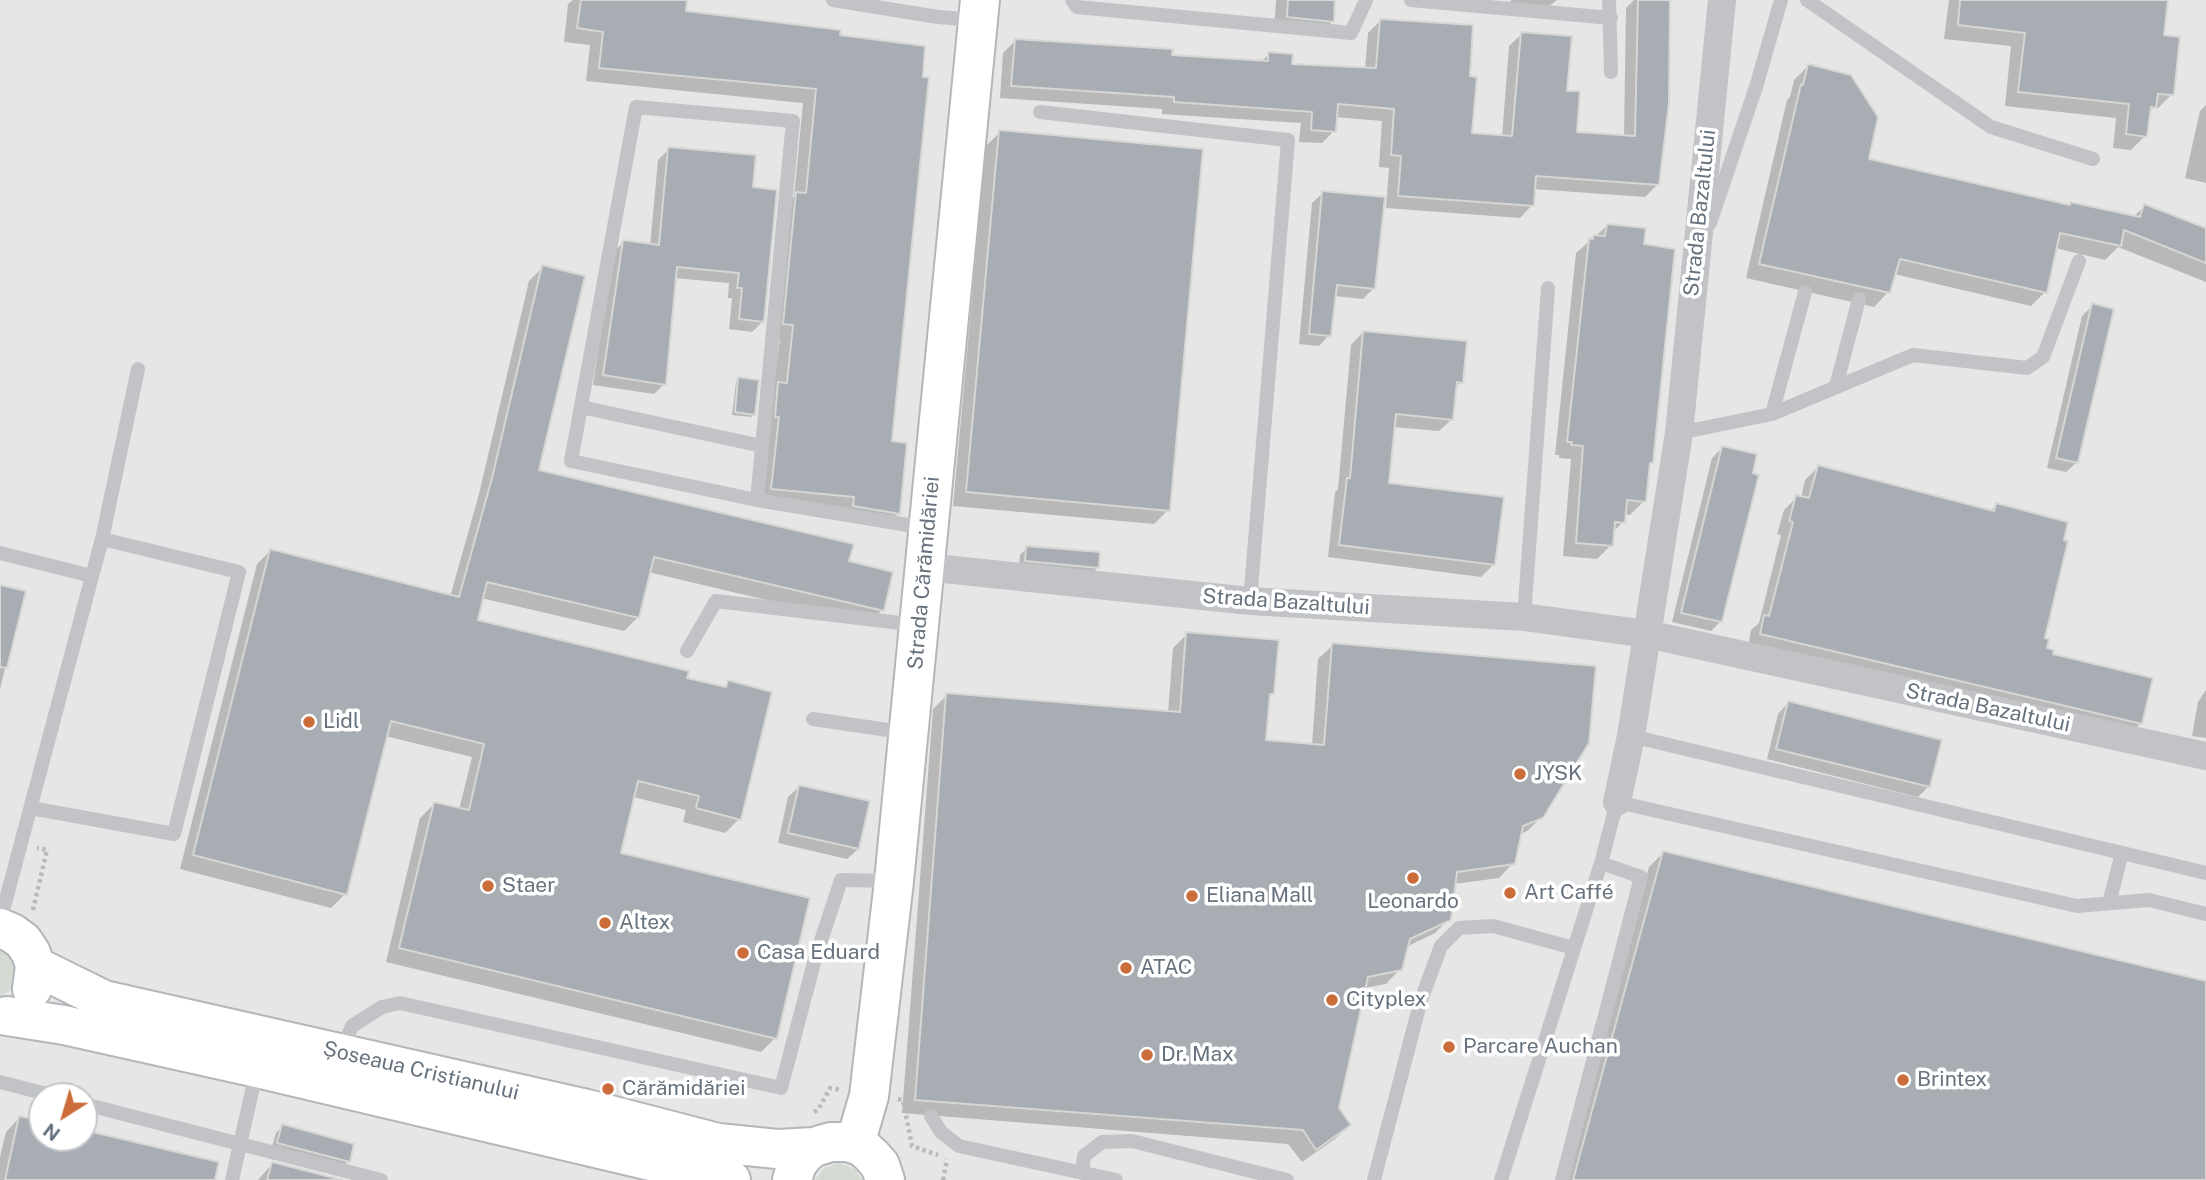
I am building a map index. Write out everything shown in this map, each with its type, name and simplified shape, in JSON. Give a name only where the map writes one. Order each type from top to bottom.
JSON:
[{"type":"street","name":"Strada Bazaltului","points":[[1617,802],[1679,433],[1722,0]]},
{"type":"street","name":"Strada Cărămidăriei","points":[[873,1163],[869,1096],[909,733],[979,10]]},
{"type":"street","name":"Strada Bazaltului","points":[[925,567],[1250,601],[1524,617],[1647,634],[2206,756]]},
{"type":"street","points":[[18,923],[12,933],[23,941],[35,966]]},
{"type":"street","name":"Șoseaua Cristianului","points":[[3,1017],[20,1008],[29,996],[35,966],[104,1000],[587,1109],[718,1143],[768,1149],[811,1131],[873,1163]]},
{"type":"street","name":"Șoseaua Cristianului","points":[[3,1017],[64,1025],[257,1068],[674,1174],[731,1180]]},
{"type":"street","points":[[792,1180],[811,1131]]},
{"type":"street","points":[[873,1163],[914,1180]]},
{"type":"lane","points":[[833,0],[938,17],[979,10]]},
{"type":"lane","points":[[1072,0],[1077,7],[1350,33],[1366,0]]},
{"type":"lane","points":[[1411,0],[1611,18]]},
{"type":"lane","points":[[1609,0],[1611,72]]},
{"type":"lane","points":[[1695,267],[1756,87],[1782,0]]},
{"type":"lane","points":[[1807,0],[1991,127],[2093,159]]},
{"type":"lane","points":[[757,500],[793,121],[636,107],[571,461],[757,500],[928,528]]},
{"type":"lane","points":[[1040,112],[1288,140],[1250,601]]},
{"type":"lane","points":[[1679,433],[1772,414],[1913,355],[2027,368],[2043,357],[2079,261]]},
{"type":"lane","points":[[1524,617],[1548,288]]},
{"type":"lane","points":[[1772,414],[1805,292]]},
{"type":"lane","points":[[1836,386],[1859,299]]},
{"type":"lane","points":[[0,922],[102,539],[138,369]]},
{"type":"lane","points":[[581,407],[762,446]]},
{"type":"lane","points":[[31,808],[174,834],[239,572],[102,539]]},
{"type":"lane","points":[[0,552],[92,576]]},
{"type":"lane","points":[[687,651],[716,601],[919,625]]},
{"type":"lane","points":[[813,719],[909,733]]},
{"type":"lane","points":[[1630,736],[2206,873]]},
{"type":"lane","points":[[1501,1180],[1601,863],[1617,802],[2077,906],[2149,900],[2206,914]]},
{"type":"lane","points":[[2109,903],[2122,853]]},
{"type":"lane","points":[[1562,1180],[1641,877],[1601,863]]},
{"type":"lane","points":[[341,1053],[352,1026],[382,1007],[400,1003],[781,1088],[815,959],[841,880],[894,881]]},
{"type":"lane","points":[[1374,1180],[1421,1000],[1441,946],[1459,928],[1493,926],[1574,948]]},
{"type":"lane","points":[[232,1180],[257,1068]]},
{"type":"lane","points":[[0,1082],[28,1089]]},
{"type":"lane","points":[[98,1108],[381,1180]]},
{"type":"lane","points":[[931,1116],[941,1132],[959,1146],[1116,1180]]},
{"type":"lane","points":[[1082,1173],[1084,1156],[1102,1142],[1132,1142],[1287,1180]]},
{"type":"path","points":[[18,923],[33,911],[47,850],[22,845]]},
{"type":"path","points":[[811,1131],[830,1088],[903,1100],[912,1146],[959,1162]]},
{"type":"path","points":[[943,1180],[948,1158]]},
{"type":"shaded area","points":[[0,0],[2206,0],[2206,1180],[0,1180]]},
{"type":"shaded area","points":[[0,944],[17,961],[17,981],[12,989],[0,997]]},
{"type":"shaded area","points":[[839,1163],[855,1169],[862,1180],[815,1180],[824,1168]]},
{"type":"building","points":[[581,0],[687,0],[686,11],[841,30],[840,35],[925,46],[923,77],[929,77],[892,441],[907,443],[900,514],[853,506],[854,497],[771,489],[779,417],[775,417],[778,382],[787,383],[793,325],[783,324],[796,192],[806,193],[816,89],[599,68],[603,32],[577,28]]},
{"type":"building","points":[[1288,0],[1335,0],[1334,22],[1287,17]]},
{"type":"building","points":[[1638,0],[1670,0],[1669,103],[1659,185],[1536,176],[1534,206],[1398,196],[1401,156],[1391,155],[1394,109],[1338,104],[1336,132],[1311,130],[1312,112],[1174,102],[1174,97],[1011,86],[1015,39],[1173,49],[1172,55],[1268,61],[1268,52],[1293,54],[1292,64],[1376,68],[1380,19],[1473,25],[1470,76],[1477,77],[1472,133],[1512,136],[1521,32],[1572,36],[1567,91],[1580,91],[1577,132],[1635,136]]},
{"type":"building","points":[[1960,0],[2168,0],[2164,35],[2180,37],[2174,95],[2158,94],[2156,108],[2151,107],[2147,137],[2126,134],[2129,104],[2018,92],[2025,33],[1958,25]]},
{"type":"building","points":[[1808,64],[1851,75],[1878,117],[1869,159],[2070,205],[2070,202],[2140,217],[2144,204],[2206,228],[2206,263],[2124,230],[2121,246],[2060,233],[2047,293],[1900,259],[1890,293],[1759,264]]},
{"type":"building","points":[[999,130],[1203,149],[1170,511],[966,492]]},
{"type":"building","points":[[668,147],[756,155],[753,187],[777,190],[764,322],[739,319],[742,288],[737,288],[739,273],[677,267],[666,385],[603,375],[623,240],[659,245]]},
{"type":"building","points":[[1322,191],[1385,197],[1375,289],[1337,285],[1331,336],[1309,334]]},
{"type":"building","points":[[1607,224],[1646,228],[1644,244],[1675,249],[1653,463],[1650,463],[1646,502],[1627,500],[1625,523],[1615,522],[1613,546],[1576,543],[1583,446],[1567,442],[1589,238],[1593,239],[1593,235],[1605,236]]},
{"type":"building","points":[[542,265],[585,276],[539,470],[854,544],[849,561],[893,572],[884,611],[654,557],[639,618],[487,582],[478,620],[689,671],[687,678],[726,687],[728,680],[772,692],[741,820],[696,808],[699,796],[638,781],[621,853],[810,898],[777,1039],[399,948],[434,802],[469,810],[484,744],[391,721],[347,895],[193,855],[270,549],[459,597],[492,478]]},
{"type":"building","points":[[2092,303],[2114,309],[2078,463],[2056,458]]},
{"type":"building","points":[[1363,331],[1467,341],[1463,383],[1457,382],[1453,420],[1396,414],[1389,483],[1504,497],[1495,565],[1339,545],[1347,478],[1350,478]]},
{"type":"building","points":[[738,377],[759,380],[755,415],[735,412]]},
{"type":"building","points":[[1722,446],[1757,454],[1753,473],[1759,475],[1722,622],[1681,613]]},
{"type":"building","points":[[1818,465],[1994,511],[1996,503],[2068,522],[2064,540],[2068,541],[2045,638],[2049,639],[2047,648],[2054,650],[2053,654],[2153,678],[2142,724],[1760,634],[1764,615],[1769,616],[1793,522],[1789,521],[1796,495],[1809,498]]},
{"type":"building","points":[[1026,546],[1100,552],[1099,568],[1025,561]]},
{"type":"building","points":[[0,585],[26,591],[7,668],[0,667]]},
{"type":"building","name":"Eliana Mall","points":[[1186,632],[1279,640],[1266,740],[1324,745],[1332,643],[1596,666],[1589,743],[1543,818],[1523,826],[1515,864],[1457,872],[1451,920],[1410,939],[1402,970],[1368,977],[1339,1108],[1351,1125],[1316,1150],[1303,1130],[915,1100],[946,693],[1180,712]]},
{"type":"building","points":[[1788,701],[1942,740],[1930,787],[1776,749]]},
{"type":"building","points":[[799,785],[870,801],[859,849],[788,833]]},
{"type":"building","name":"Brintex","points":[[1663,851],[2206,981],[2206,1180],[1573,1180]]},
{"type":"building","points":[[19,1116],[28,1118],[28,1152],[98,1152],[98,1133],[219,1162],[215,1180],[5,1180]]},
{"type":"building","points":[[282,1124],[354,1144],[350,1162],[277,1143]]},
{"type":"building","points":[[272,1162],[342,1180],[267,1180]]},
{"type":"place","name":"Lidl","points":[[309,722]]},
{"type":"place","name":"JYSK","points":[[1520,774]]},
{"type":"place","name":"Leonardo","points":[[1413,878]]},
{"type":"place","name":"Staer","points":[[488,886]]},
{"type":"place","name":"Art Caffé","points":[[1510,893]]},
{"type":"place","name":"Eliana Mall","points":[[1192,896]]},
{"type":"place","name":"Altex","points":[[605,923]]},
{"type":"place","name":"Casa Eduard","points":[[743,953]]},
{"type":"place","name":"ATAC","points":[[1126,968]]},
{"type":"place","name":"Cityplex","points":[[1332,1000]]},
{"type":"place","name":"Parcare Auchan","points":[[1449,1047]]},
{"type":"place","name":"Dr. Max","points":[[1147,1055]]},
{"type":"place","name":"Brintex","points":[[1903,1080]]},
{"type":"place","name":"Cărămidăriei","points":[[608,1089]]}]
